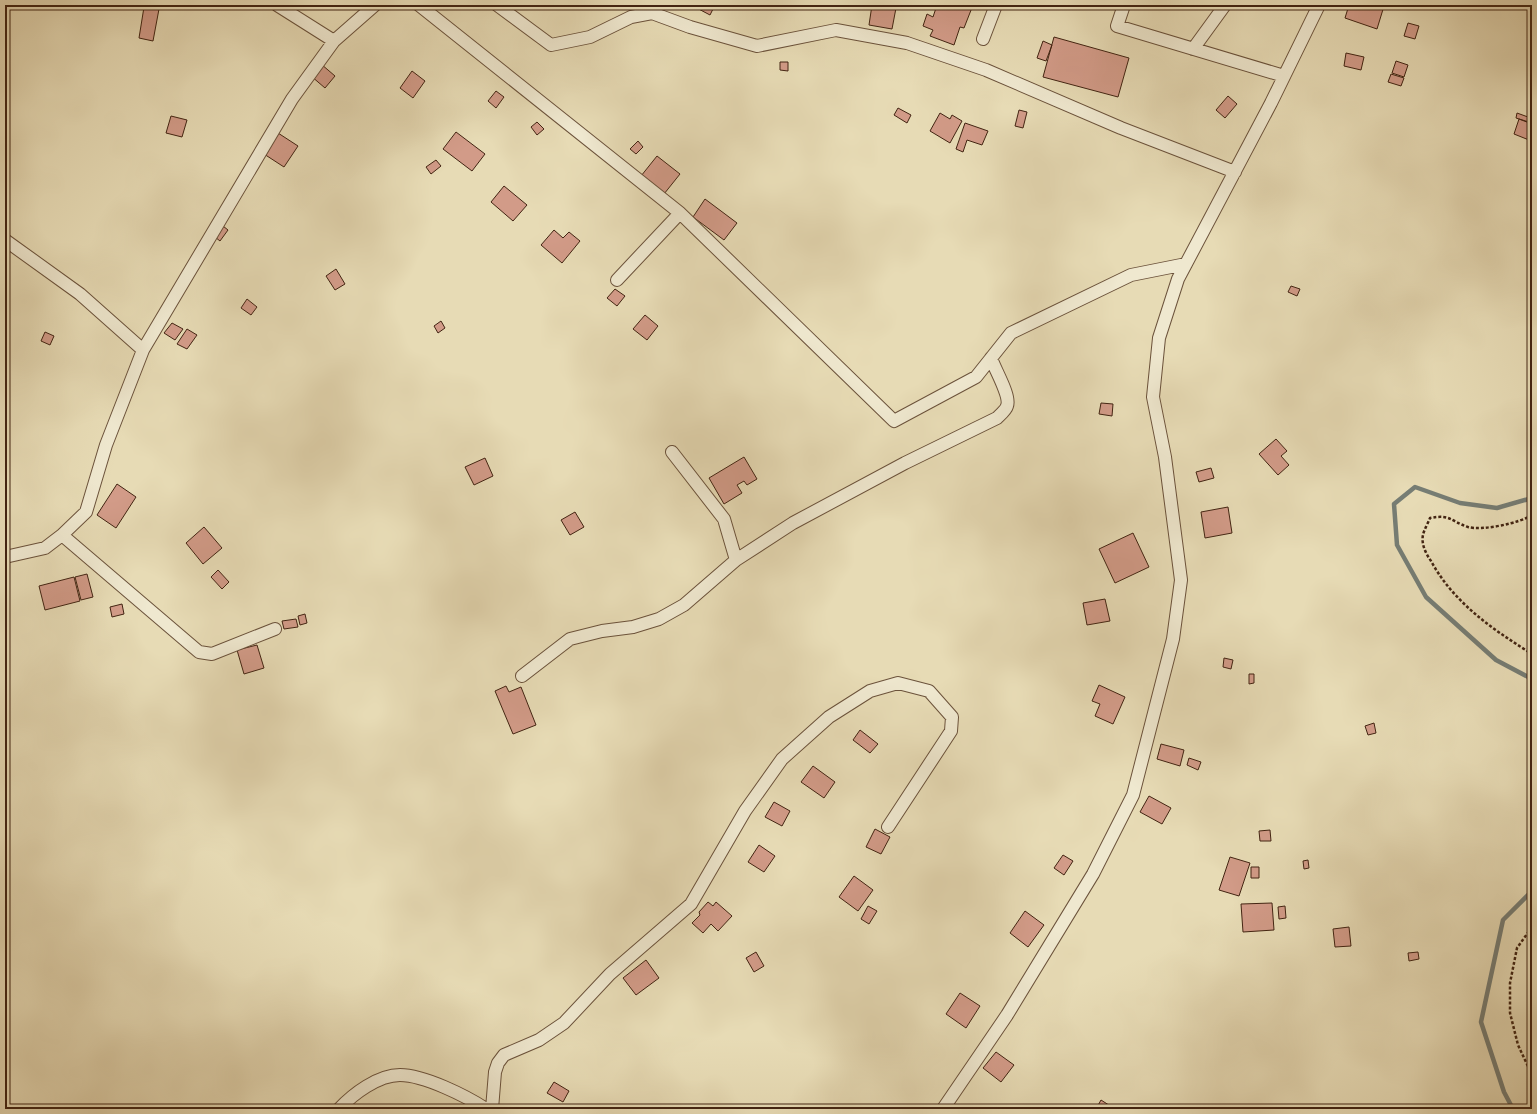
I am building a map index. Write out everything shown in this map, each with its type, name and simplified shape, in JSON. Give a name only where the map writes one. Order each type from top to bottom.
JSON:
[{"type":"street","points":[[277,5],[334,41]]},
{"type":"street","points":[[5,557],[45,548],[62,535],[86,512],[106,445],[143,350],[292,99],[334,41],[375,5]]},
{"type":"street","points":[[419,5],[680,213],[894,421],[976,377],[1011,333],[1131,275],[1186,264]]},
{"type":"street","points":[[497,5],[551,45],[590,37],[631,17],[652,13],[690,27],[757,46],[836,30],[907,44],[986,70],[1121,128],[1235,172]]},
{"type":"street","points":[[983,39],[996,5]]},
{"type":"street","points":[[1124,5],[1117,26],[1284,76]]},
{"type":"street","points":[[1193,49],[1225,5]]},
{"type":"street","points":[[943,1109],[1007,1015],[1093,874],[1133,795],[1173,639],[1181,580],[1165,456],[1153,397],[1159,338],[1178,279],[1235,172],[1319,5]]},
{"type":"street","points":[[617,280],[680,213]]},
{"type":"street","points":[[5,240],[80,294],[143,350]]},
{"type":"street","points":[[522,676],[570,639],[602,631],[633,627],[659,619],[684,605],[736,560],[793,523],[906,463],[997,418],[1007,407],[1008,395],[998,378],[991,358]]},
{"type":"street","points":[[672,452],[724,519],[736,560]]},
{"type":"street","points":[[62,535],[199,652],[212,654],[275,629]]},
{"type":"street","points":[[492,1109],[495,1072],[498,1062],[504,1055],[539,1040],[564,1023],[610,974],[691,904],[745,811],[782,759],[829,717],[870,691],[898,684],[929,691],[952,717],[951,731],[888,827]]},
{"type":"street","points":[[339,1109],[353,1094],[368,1086],[399,1075],[409,1076],[440,1086],[474,1101],[486,1109]]},
{"type":"path","points":[[1532,515],[1527,518],[1499,526],[1470,527],[1443,516],[1430,518],[1422,536],[1424,550],[1440,578],[1467,608],[1498,632],[1532,654]]},
{"type":"path","points":[[1532,927],[1517,948],[1510,983],[1510,1013],[1516,1039],[1532,1075]]},
{"type":"building","points":[[693,5],[715,5],[710,15]]},
{"type":"building","points":[[872,5],[896,8],[892,29],[869,25]]},
{"type":"building","points":[[937,5],[973,5],[964,28],[960,27],[954,45],[930,36],[933,30],[923,26],[927,14],[933,17]]},
{"type":"building","points":[[1349,5],[1384,6],[1377,29],[1345,18]]},
{"type":"building","points":[[144,7],[159,9],[153,41],[139,38]]},
{"type":"building","points":[[1408,23],[1419,26],[1415,39],[1404,36]]},
{"type":"building","points":[[1054,37],[1129,58],[1118,97],[1043,77]]},
{"type":"building","points":[[1043,41],[1052,45],[1046,61],[1037,58]]},
{"type":"building","points":[[1346,53],[1364,57],[1361,70],[1344,66]]},
{"type":"building","points":[[1396,61],[1408,65],[1404,77],[1392,73]]},
{"type":"building","points":[[780,62],[788,62],[788,71],[780,70]]},
{"type":"building","points":[[321,64],[335,76],[325,88],[311,76]]},
{"type":"building","points":[[412,71],[425,81],[413,98],[400,88]]},
{"type":"building","points":[[1391,74],[1404,78],[1401,86],[1388,82]]},
{"type":"building","points":[[496,91],[504,97],[496,108],[488,101]]},
{"type":"building","points":[[1228,96],[1237,104],[1225,118],[1216,110]]},
{"type":"building","points":[[898,108],[911,115],[907,123],[894,115]]},
{"type":"building","points":[[1019,110],[1027,112],[1023,128],[1015,126]]},
{"type":"building","points":[[940,113],[950,119],[952,115],[962,121],[950,143],[930,131]]},
{"type":"building","points":[[1517,113],[1528,117],[1529,113],[1532,114],[1532,123],[1516,118]]},
{"type":"building","points":[[171,116],[187,120],[182,137],[166,133]]},
{"type":"building","points":[[1519,119],[1532,124],[1532,132],[1529,140],[1514,134]]},
{"type":"building","points":[[537,122],[544,129],[537,135],[531,127]]},
{"type":"building","points":[[965,123],[988,131],[982,145],[967,140],[963,152],[956,149]]},
{"type":"building","points":[[456,132],[485,154],[472,171],[443,149]]},
{"type":"building","points":[[278,133],[298,146],[284,167],[264,154]]},
{"type":"building","points":[[638,141],[643,147],[636,154],[630,149]]},
{"type":"building","points":[[657,156],[680,174],[664,194],[641,176]]},
{"type":"building","points":[[436,160],[441,166],[431,174],[426,167]]},
{"type":"building","points":[[504,186],[527,205],[513,221],[491,202]]},
{"type":"building","points":[[705,199],[737,223],[724,240],[693,217]]},
{"type":"building","points":[[223,226],[228,230],[220,241],[215,237]]},
{"type":"building","points":[[554,230],[563,238],[569,232],[580,241],[562,263],[541,245]]},
{"type":"building","points":[[336,269],[345,284],[335,290],[326,276]]},
{"type":"building","points":[[1291,286],[1300,289],[1297,296],[1288,292]]},
{"type":"building","points":[[615,289],[625,296],[617,306],[607,298]]},
{"type":"building","points":[[247,299],[257,307],[251,315],[241,308]]},
{"type":"building","points":[[645,315],[658,326],[647,340],[633,329]]},
{"type":"building","points":[[441,321],[445,328],[438,333],[434,326]]},
{"type":"building","points":[[172,323],[183,329],[175,340],[164,333]]},
{"type":"building","points":[[187,329],[197,335],[187,349],[177,344]]},
{"type":"building","points":[[45,332],[54,336],[50,345],[41,341]]},
{"type":"building","points":[[1101,403],[1113,404],[1112,416],[1099,414]]},
{"type":"building","points":[[1276,439],[1287,451],[1281,456],[1289,465],[1278,475],[1259,454]]},
{"type":"building","points":[[744,457],[757,479],[747,485],[744,481],[737,485],[742,493],[724,504],[709,478]]},
{"type":"building","points":[[485,458],[493,476],[474,485],[465,467]]},
{"type":"building","points":[[1211,468],[1214,478],[1199,482],[1196,472]]},
{"type":"building","points":[[117,484],[136,497],[116,528],[97,515]]},
{"type":"building","points":[[1228,507],[1232,533],[1205,538],[1201,512]]},
{"type":"building","points":[[575,512],[584,527],[570,535],[561,520]]},
{"type":"building","points":[[204,527],[222,548],[203,564],[186,543]]},
{"type":"building","points":[[1133,533],[1149,567],[1115,583],[1099,549]]},
{"type":"building","points":[[218,570],[229,582],[222,589],[211,577]]},
{"type":"building","points":[[87,574],[93,597],[81,600],[75,577]]},
{"type":"building","points":[[74,577],[80,601],[45,610],[39,586]]},
{"type":"building","points":[[1105,599],[1110,621],[1087,625],[1083,603]]},
{"type":"building","points":[[122,604],[124,614],[112,617],[110,607]]},
{"type":"building","points":[[305,614],[307,623],[300,625],[298,616]]},
{"type":"building","points":[[296,619],[298,627],[284,629],[282,621]]},
{"type":"building","points":[[257,645],[264,668],[244,674],[237,650]]},
{"type":"building","points":[[1224,658],[1233,660],[1231,669],[1223,667]]},
{"type":"building","points":[[1249,674],[1254,674],[1254,683],[1249,684]]},
{"type":"building","points":[[1099,685],[1125,697],[1113,724],[1095,716],[1100,704],[1092,701]]},
{"type":"building","points":[[506,686],[509,692],[521,687],[536,725],[513,734],[495,691]]},
{"type":"building","points":[[1374,723],[1376,733],[1368,735],[1365,726]]},
{"type":"building","points":[[860,730],[878,744],[870,753],[853,740]]},
{"type":"building","points":[[1161,744],[1184,750],[1180,766],[1157,759]]},
{"type":"building","points":[[1189,758],[1201,762],[1198,770],[1187,765]]},
{"type":"building","points":[[813,766],[835,782],[824,798],[801,782]]},
{"type":"building","points":[[1149,796],[1171,808],[1162,824],[1140,812]]},
{"type":"building","points":[[774,802],[790,811],[782,826],[765,817]]},
{"type":"building","points":[[875,829],[890,837],[881,854],[866,847]]},
{"type":"building","points":[[1270,830],[1271,841],[1260,841],[1259,831]]},
{"type":"building","points":[[759,845],[775,856],[764,872],[748,862]]},
{"type":"building","points":[[1063,855],[1073,861],[1064,875],[1054,868]]},
{"type":"building","points":[[1230,857],[1250,863],[1239,896],[1219,890]]},
{"type":"building","points":[[1308,860],[1309,868],[1304,869],[1303,861]]},
{"type":"building","points":[[1251,867],[1259,867],[1259,878],[1251,878]]},
{"type":"building","points":[[854,876],[873,890],[858,911],[839,897]]},
{"type":"building","points":[[708,902],[713,906],[716,902],[732,916],[718,931],[711,924],[703,933],[692,923],[700,915],[699,912]]},
{"type":"building","points":[[1272,903],[1274,930],[1243,932],[1241,904]]},
{"type":"building","points":[[868,906],[877,911],[869,924],[861,919]]},
{"type":"building","points":[[1285,906],[1286,918],[1279,919],[1278,907]]},
{"type":"building","points":[[1025,911],[1044,925],[1028,947],[1010,933]]},
{"type":"building","points":[[1349,927],[1351,946],[1335,947],[1333,929]]},
{"type":"building","points":[[756,952],[764,966],[754,972],[746,958]]},
{"type":"building","points":[[1418,952],[1419,959],[1409,961],[1408,953]]},
{"type":"building","points":[[646,960],[659,978],[636,995],[623,978]]},
{"type":"building","points":[[960,993],[980,1006],[966,1028],[946,1014]]},
{"type":"building","points":[[996,1052],[1014,1065],[1001,1082],[983,1068]]},
{"type":"building","points":[[554,1082],[569,1091],[563,1102],[547,1093]]},
{"type":"building","points":[[1101,1100],[1115,1109],[1096,1109]]},
{"type":"waterway","points":[[1532,498],[1497,508],[1460,503],[1415,487],[1394,504],[1397,545],[1426,597],[1496,660],[1532,679]]},
{"type":"waterway","points":[[1513,1109],[1504,1092],[1481,1022],[1503,920],[1532,891]]}]
